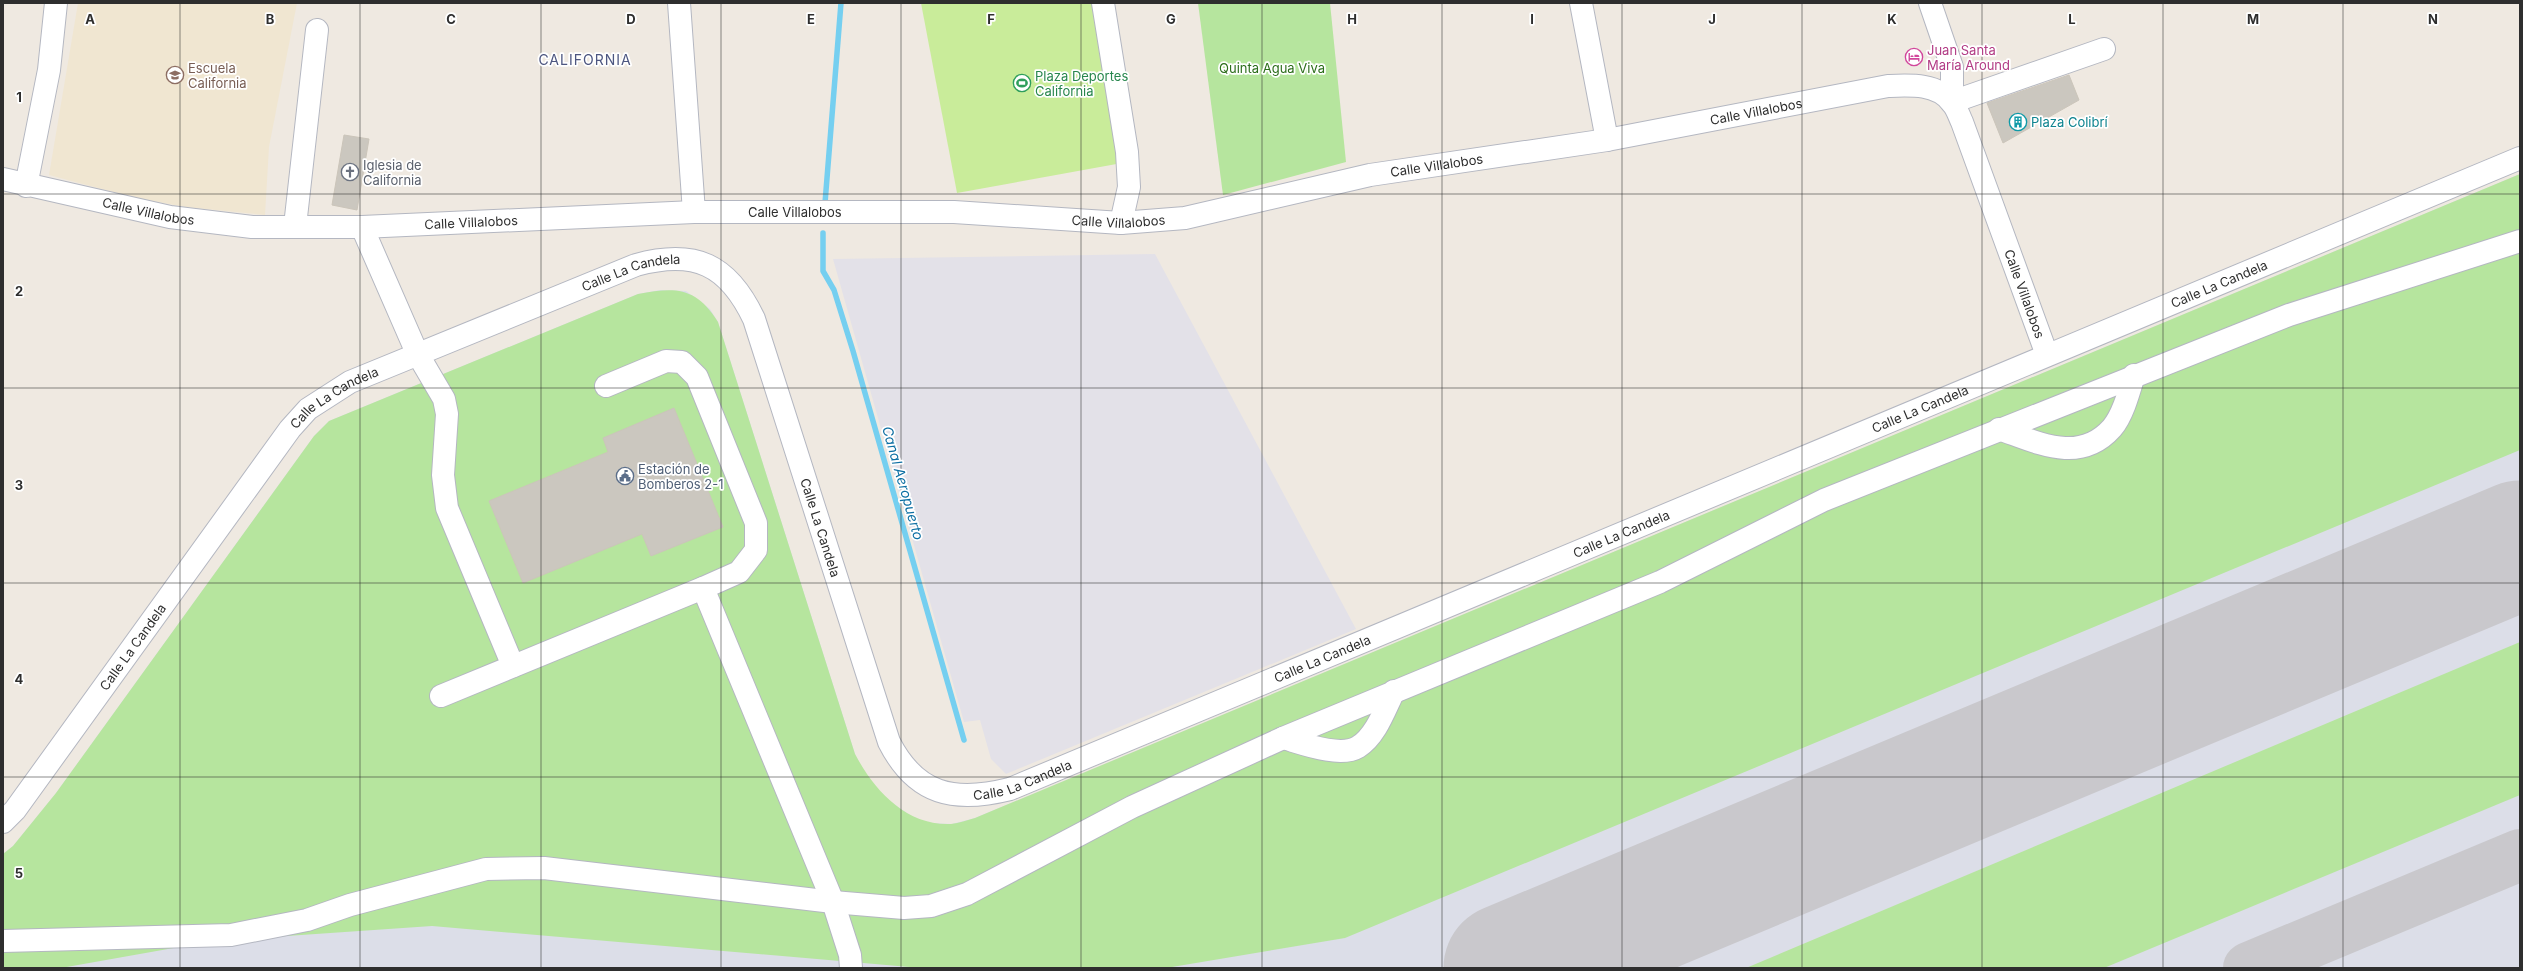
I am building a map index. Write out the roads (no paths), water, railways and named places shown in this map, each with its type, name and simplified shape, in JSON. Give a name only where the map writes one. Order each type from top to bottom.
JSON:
[{"type":"street","points":[[26,186],[50,70],[56,3]]},
{"type":"street","points":[[679,3],[694,212]]},
{"type":"street","points":[[1103,3],[1127,152],[1129,187],[1121,223]]},
{"type":"street","points":[[1582,3],[1607,140]]},
{"type":"street","points":[[1930,3],[1952,67],[1952,102],[2104,49]]},
{"type":"street","points":[[295,226],[317,30]]},
{"type":"street","name":"Calle Villalobos","points":[[3,179],[26,186],[170,218],[252,227],[362,227],[694,212],[954,212],[1121,223],[1185,218],[1370,175],[1607,140],[1888,86],[1918,85],[1936,91],[1952,102],[1962,122],[2047,355]]},
{"type":"street","name":"Calle La Candela","points":[[3,822],[15,810],[294,424],[308,409],[328,394],[417,353],[636,265],[655,260],[676,258],[696,261],[716,269],[732,282],[745,299],[754,319],[889,742],[898,759],[918,779],[940,792],[961,796],[984,796],[1010,789],[2520,158]]},
{"type":"street","points":[[362,227],[417,353],[444,399],[447,414],[443,475],[447,508],[513,666]]},
{"type":"street","points":[[3,942],[231,934],[307,920],[350,905],[486,869],[544,868],[833,902],[904,908],[931,906],[967,894],[1132,807],[1283,738],[1660,582],[1824,500],[2134,375],[2290,315],[2520,241]]},
{"type":"street","points":[[441,696],[739,572],[756,550],[756,523],[697,377],[682,362],[666,361],[606,386]]},
{"type":"street","points":[[1999,429],[2047,446],[2069,449],[2093,444],[2112,428],[2134,375]]},
{"type":"street","points":[[703,588],[833,902],[850,955],[851,968]]},
{"type":"street","points":[[1283,738],[1316,748],[1339,751],[1358,748],[1375,730],[1394,691]]},
{"type":"waterway","points":[[825,203],[841,3]]},
{"type":"waterway","name":"Canal Aeropuerto","points":[[823,233],[823,271],[834,290],[853,351],[964,740]]},
{"type":"place","name":"Juan Santa María Around","points":[[1914,57]]},
{"type":"place","name":"Escuela California","points":[[175,75]]},
{"type":"place","name":"Plaza Deportes California","points":[[1022,83]]},
{"type":"place","name":"Plaza Colibrí","points":[[2018,122]]},
{"type":"place","name":"Iglesia de California","points":[[350,172]]},
{"type":"place","name":"Estación de Bomberos 2-1","points":[[625,476]]},
{"type":"district","name":"CALIFORNIA","points":[[585,60]]},
{"type":"park label","name":"Quinta Agua Viva","points":[[1272,68]]}]
